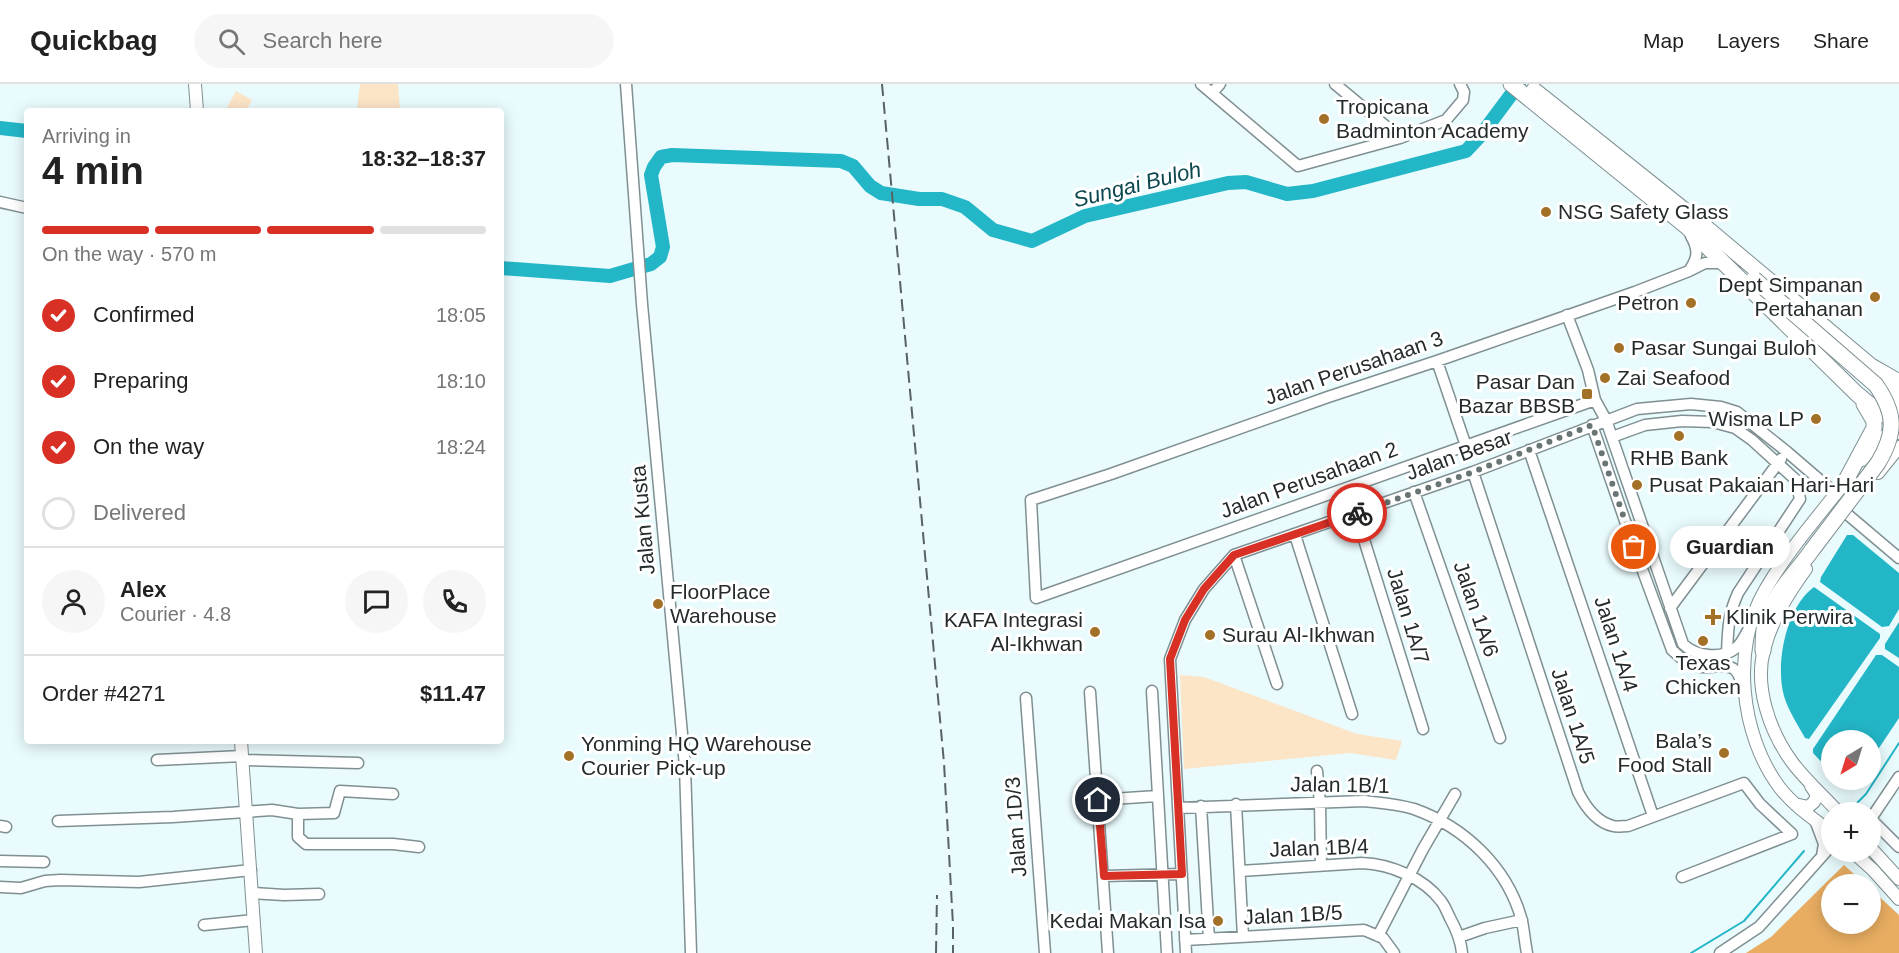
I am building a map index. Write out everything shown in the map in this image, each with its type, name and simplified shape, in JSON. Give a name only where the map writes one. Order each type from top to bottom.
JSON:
[{"type":"highway","points":[[1511,84],[1527,89],[1871,366],[1887,381],[1897,398],[1894,409],[1880,412]]},
{"type":"highway","points":[[1695,226],[1724,263],[1857,394],[1880,412],[1898,422],[1878,441]]},
{"type":"highway","points":[[1695,226],[1876,385],[1890,413],[1890,439],[1887,448],[1776,599],[1767,616],[1763,633],[1763,651]]},
{"type":"highway","points":[[1871,366],[1899,381]]},
{"type":"highway","points":[[1841,488],[1874,428],[1871,416],[1857,394]]},
{"type":"main road","points":[[195,84],[197,108]]},
{"type":"main road","points":[[1821,825],[1795,804],[1780,788],[1766,766],[1755,741],[1744,694],[1749,629],[1765,590],[1796,545],[1878,441]]},
{"type":"main road","points":[[1822,802],[1791,761],[1772,728],[1763,697],[1763,651],[1787,595],[1899,447]]},
{"type":"main road","points":[[241,744],[256,953]]},
{"type":"main road","points":[[1805,778],[1828,802]]},
{"type":"main road","points":[[1795,804],[1802,807],[1811,805],[1817,795]]},
{"type":"main road","points":[[1881,857],[1897,871]]},
{"type":"main road","points":[[1863,862],[1899,899]]},
{"type":"street","name":"Jalan Kusta","points":[[626,84],[642,304],[685,766],[691,953]]},
{"type":"street","points":[[1201,84],[1298,165],[1400,138],[1446,120],[1463,100],[1464,92],[1461,85]]},
{"type":"street","points":[[1212,93],[1220,84]]},
{"type":"street","points":[[1335,84],[1400,138]]},
{"type":"street","points":[[0,202],[24,207]]},
{"type":"street","points":[[1689,271],[1697,256],[1695,226]]},
{"type":"street","name":"Jalan Perusahaan 3","points":[[1036,598],[1031,500],[1437,361],[1706,263],[1724,263]]},
{"type":"street","points":[[1567,315],[1588,370],[1595,400],[1606,420],[1683,644],[1689,650],[1710,655],[1727,653],[1737,648],[1749,629]]},
{"type":"street","points":[[1437,361],[1466,446]]},
{"type":"street","name":"Jalan Perusahaan 2","points":[[1036,598],[1595,400]]},
{"type":"street","name":"Jalan Besar","points":[[1234,555],[1473,472],[1637,409],[1691,404],[1721,407],[1737,412],[1786,451],[1841,488]]},
{"type":"street","points":[[1611,437],[1645,425],[1682,421],[1713,422],[1735,428],[1752,440],[1796,480],[1800,499],[1738,593],[1728,620],[1727,653]]},
{"type":"street","points":[[1592,425],[1672,650],[1681,659],[1699,667],[1728,666],[1735,669],[1744,694]]},
{"type":"street","name":"Jalan 1A/4","points":[[1529,450],[1653,816]]},
{"type":"street","points":[[1670,608],[1786,451]]},
{"type":"street","name":"Jalan 1A/5","points":[[1473,472],[1578,792],[1586,808],[1597,818],[1613,826],[1628,826],[1744,783],[1760,804],[1791,834],[1682,877]]},
{"type":"street","name":"Jalan 1A/6","points":[[1414,492],[1500,738]]},
{"type":"street","name":"Jalan 1A/7","points":[[1356,514],[1423,729]]},
{"type":"street","points":[[1847,514],[1899,558]]},
{"type":"street","points":[[1295,535],[1352,714]]},
{"type":"street","points":[[1234,555],[1277,684]]},
{"type":"street","points":[[1186,953],[1170,659],[1185,620],[1204,589],[1234,555]]},
{"type":"street","points":[[1710,655],[1710,667]]},
{"type":"street","points":[[1152,691],[1167,953]]},
{"type":"street","points":[[1090,692],[1108,953]]},
{"type":"street","name":"Jalan 1D/3","points":[[1026,698],[1045,953]]},
{"type":"street","points":[[157,760],[243,758],[358,763]]},
{"type":"street","points":[[1317,771],[1321,866]]},
{"type":"street","points":[[1881,804],[1899,777]]},
{"type":"street","points":[[58,821],[172,817],[272,810],[298,814],[334,813],[340,791],[393,794]]},
{"type":"street","points":[[1394,953],[1383,938],[1378,936],[1455,794]]},
{"type":"street","points":[[1098,800],[1157,796]]},
{"type":"street","name":"Jalan 1B/1","points":[[1178,808],[1236,804],[1364,801],[1389,803],[1414,809],[1456,830],[1474,843],[1490,860],[1508,887],[1522,920],[1527,953]]},
{"type":"street","points":[[1236,804],[1243,937]]},
{"type":"street","points":[[1201,806],[1209,939]]},
{"type":"street","points":[[298,814],[298,837],[306,844],[393,844],[419,847]]},
{"type":"street","points":[[1815,820],[1821,836]]},
{"type":"street","points":[[1881,829],[1899,847]]},
{"type":"street","points":[[1720,953],[1760,927],[1821,857]]},
{"type":"street","points":[[0,861],[44,862]]},
{"type":"street","name":"Jalan 1B/4","points":[[1240,871],[1375,864],[1398,870],[1422,883],[1441,900],[1459,937],[1462,953]]},
{"type":"street","points":[[0,886],[21,888],[52,881],[139,882],[251,870]]},
{"type":"street","points":[[1104,876],[1182,874]]},
{"type":"street","points":[[252,893],[319,894]]},
{"type":"street","points":[[204,925],[254,920]]},
{"type":"street","points":[[1459,937],[1485,928],[1522,920]]},
{"type":"street","name":"Jalan 1B/5","points":[[1185,940],[1365,930],[1378,936]]},
{"type":"shaded area","points":[[360,84],[398,84],[400,108],[357,108]]},
{"type":"shaded area","points":[[236,91],[252,100],[248,108],[227,108]]},
{"type":"shaded area","points":[[1180,675],[1204,677],[1357,734],[1402,741],[1396,760],[1350,753],[1184,769]]},
{"type":"shaded area","points":[[1844,865],[1854,874],[1835,874]]},
{"type":"shaded area","points":[[1821,888],[1821,934],[1881,934],[1881,898],[1899,915],[1899,953],[1746,953],[1771,937]]},
{"type":"water","points":[[1847,535],[1853,535],[1899,573],[1899,609],[1889,626],[1882,627],[1820,582]]},
{"type":"water","points":[[1814,587],[1880,634],[1880,638],[1809,739],[1805,738],[1784,696],[1781,668],[1785,637],[1790,622],[1804,596]]},
{"type":"water","points":[[1899,622],[1899,658],[1885,649],[1885,644]]},
{"type":"water","points":[[1876,655],[1882,655],[1899,667],[1899,718],[1881,745],[1881,730],[1826,730]]},
{"type":"water","points":[[1821,737],[1821,761],[1813,753]]},
{"type":"waterway","name":"Sungai Buloh","points":[[504,268],[610,276],[651,264],[660,257],[663,247],[651,175],[661,157],[672,155],[841,161],[853,166],[870,186],[881,193],[919,199],[942,199],[965,207],[993,230],[1032,241],[1085,216],[1228,183],[1246,182],[1287,194],[1313,191],[1466,151],[1481,135],[1519,84]]},
{"type":"waterway","name":"Sungai Buloh","points":[[0,128],[24,131]]},
{"type":"waterway","points":[[1858,802],[1866,794],[1899,743]]},
{"type":"waterway","points":[[1691,953],[1744,921],[1804,851]]},
{"type":"railway","points":[[882,84],[944,763],[953,953]]},
{"type":"railway","points":[[936,953],[937,895]]},
{"type":"way so far","points":[[1357,513],[1473,472],[1592,425],[1634,547]]},
{"type":"place","name":"Tropicana Badminton Academy","points":[[1324,119]]},
{"type":"place","name":"NSG Safety Glass","points":[[1546,212]]},
{"type":"place","name":"Dept Simpanan Pertahanan","points":[[1875,297]]},
{"type":"place","name":"Petron","points":[[1691,303]]},
{"type":"place","name":"Pasar Sungai Buloh","points":[[1619,348]]},
{"type":"place","name":"Zai Seafood","points":[[1605,378]]},
{"type":"place","name":"Pasar Dan Bazar BBSB","points":[[1587,394]]},
{"type":"place","name":"Wisma LP","points":[[1816,419]]},
{"type":"place","name":"RHB Bank","points":[[1679,436]]},
{"type":"place","name":"Pusat Pakaian Hari-Hari","points":[[1637,485]]},
{"type":"place","name":"Guardian","points":[[1634,547]]},
{"type":"place","name":"FloorPlace Warehouse","points":[[658,604]]},
{"type":"place","name":"Klinik Perwira","points":[[1713,617]]},
{"type":"place","name":"KAFA Integrasi Al-Ikhwan","points":[[1095,632]]},
{"type":"place","name":"Surau Al-Ikhwan","points":[[1210,635]]},
{"type":"place","name":"Texas Chicken","points":[[1703,641]]},
{"type":"place","name":"Bala’s Food Stall","points":[[1724,753]]},
{"type":"place","name":"Yonming HQ Warehouse Courier Pick-up","points":[[569,756]]},
{"type":"place","name":"Kedai Makan Isa","points":[[1218,921]]},
{"type":"route","points":[[1098,800],[1104,876],[1182,874],[1170,659],[1185,620],[1204,589],[1234,555],[1357,513]]}]
